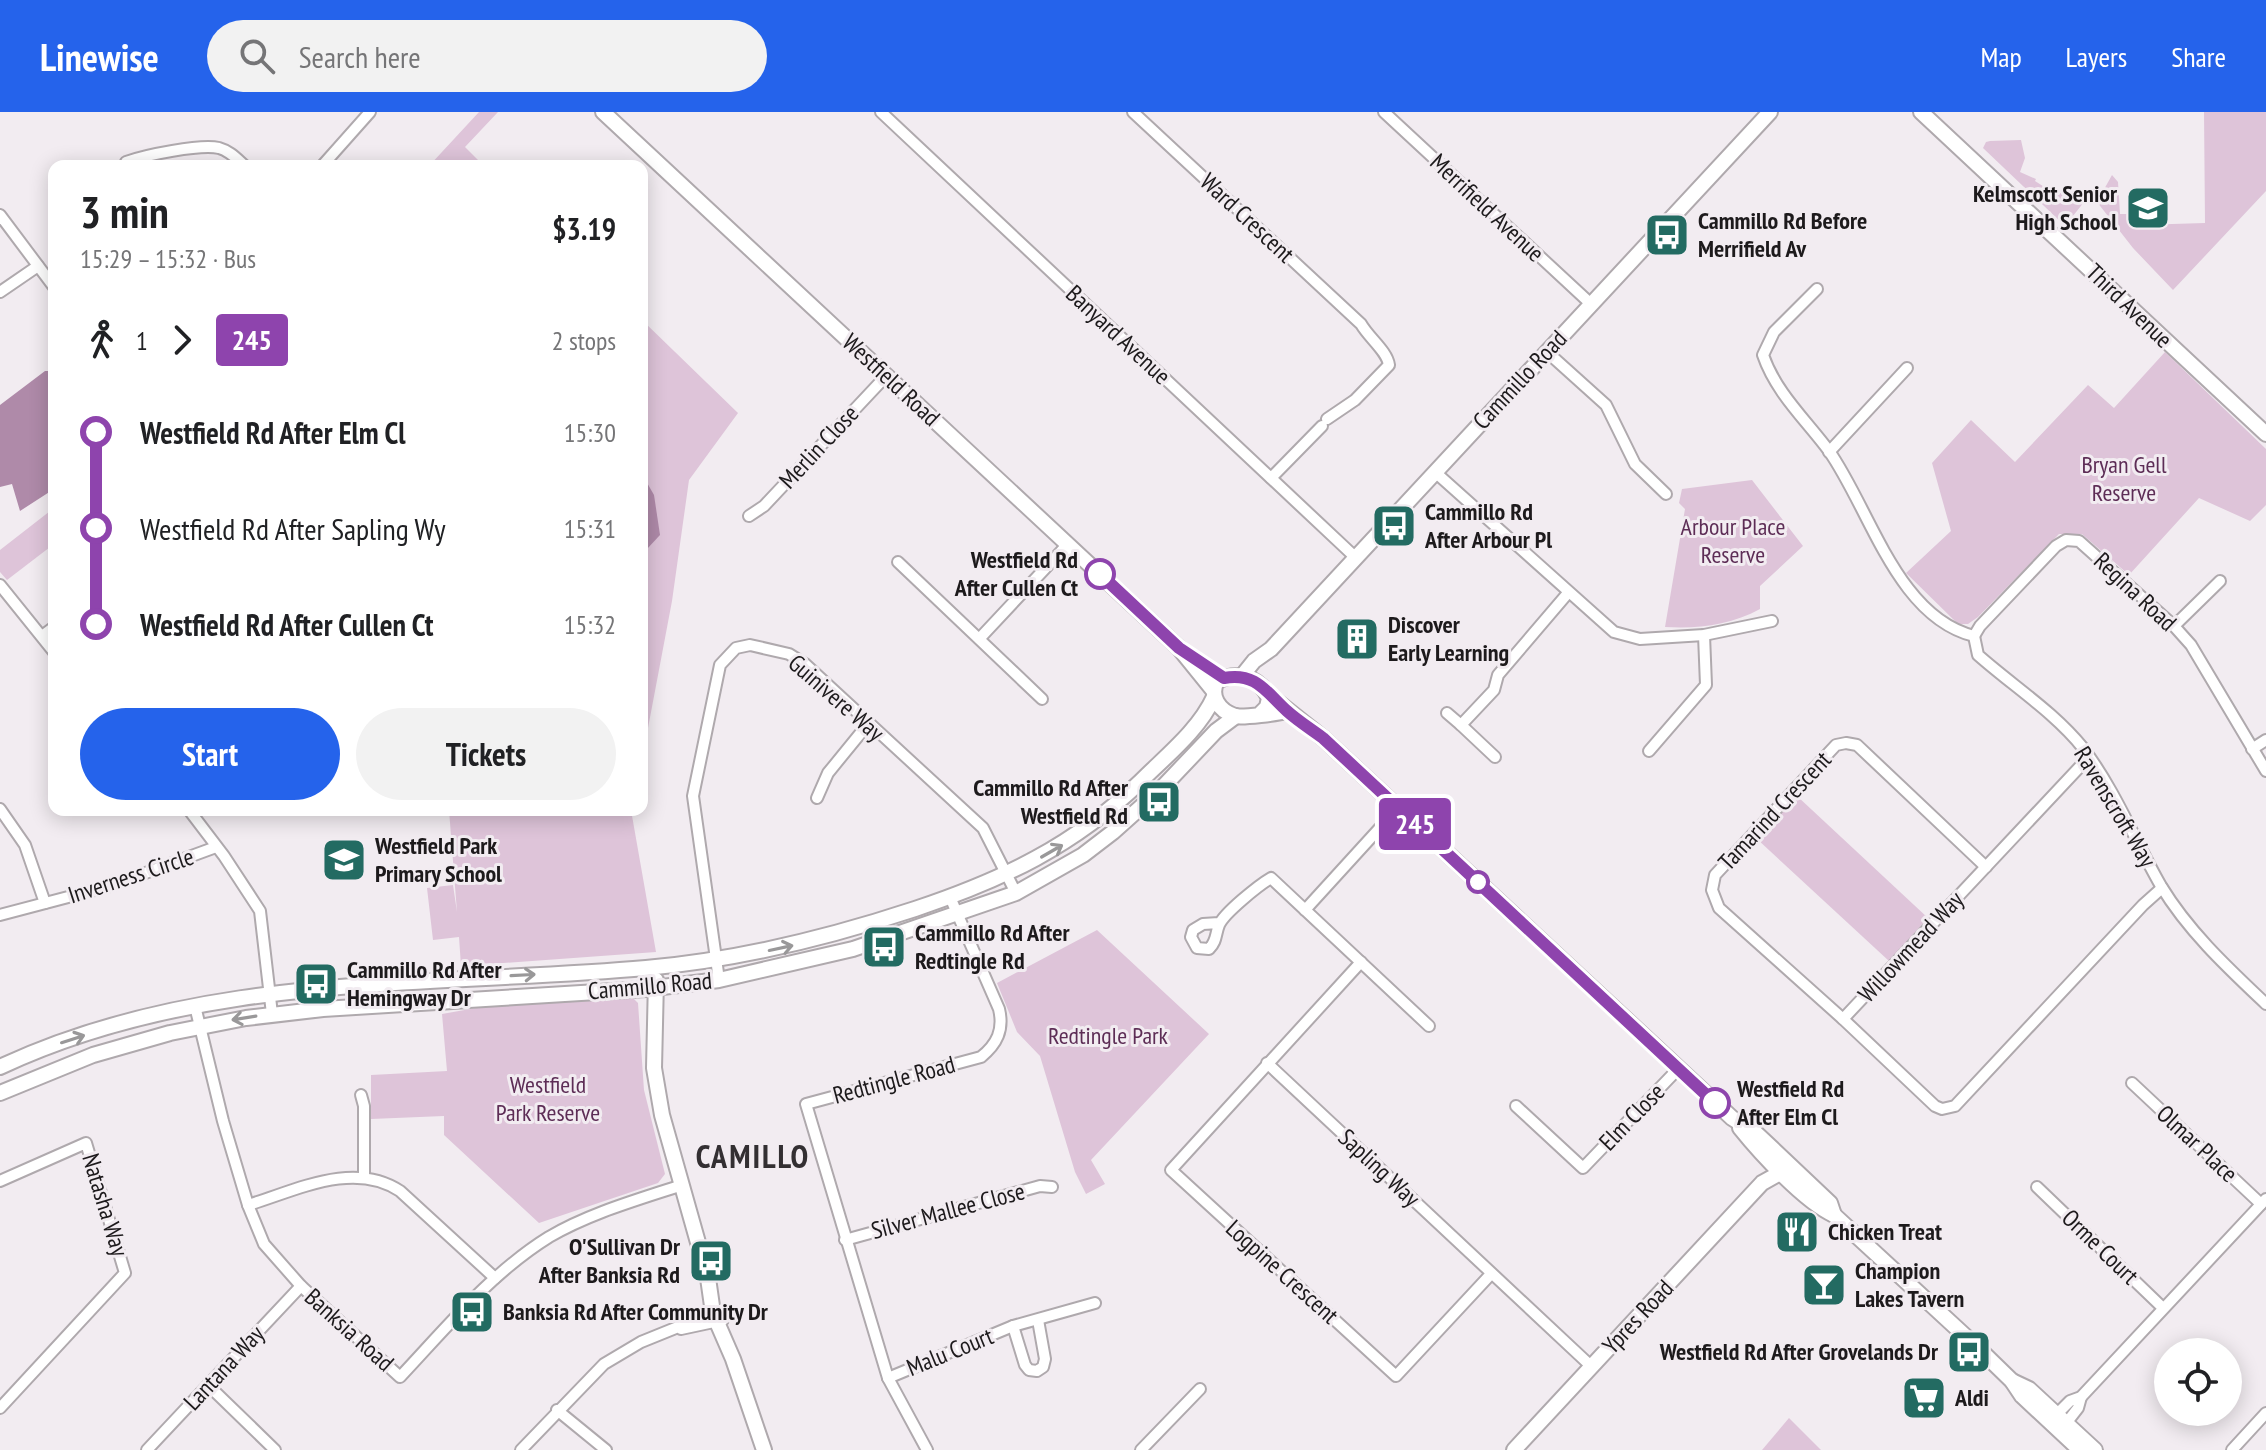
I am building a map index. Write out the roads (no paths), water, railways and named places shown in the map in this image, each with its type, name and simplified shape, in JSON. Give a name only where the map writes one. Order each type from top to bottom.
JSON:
[{"type":"main road","name":"Westfield Road","points":[[603,112],[1179,648],[1224,678]]},
{"type":"main road","name":"Cammillo Road","points":[[1242,676],[1254,661],[1271,649],[1770,112]]},
{"type":"main road","name":"Third Avenue","points":[[1921,112],[2266,434]]},
{"type":"main road","name":"Westfield Road","points":[[1179,648],[1213,693]]},
{"type":"main road","name":"Cammillo Road","points":[[1264,689],[1271,649]]},
{"type":"main road","points":[[1287,711],[1236,716],[1223,709],[1213,693],[1217,681],[1242,676],[1264,689],[1323,738],[1678,1069],[1732,1118],[1757,1134],[1780,1164],[1830,1203],[1834,1215],[2012,1381],[2029,1389],[2080,1450]]},
{"type":"main road","points":[[1261,713],[1268,705],[1264,689]]},
{"type":"main road","name":"Cammillo Road","points":[[0,1067],[86,1035],[195,1006],[269,994],[337,986],[650,968],[803,943],[950,897],[1008,874],[1057,848],[1127,795],[1201,720],[1213,693]]},
{"type":"main road","name":"Cammillo Road","points":[[0,1093],[93,1055],[199,1026],[272,1014],[651,988],[719,980],[853,949],[1016,893],[1098,845],[1160,790],[1216,731],[1236,716]]},
{"type":"main road","points":[[650,968],[658,1098],[708,1278],[716,1290],[718,1316],[732,1340],[733,1359],[764,1450]]},
{"type":"main road","name":"Ypres Road","points":[[1514,1450],[1780,1164]]},
{"type":"main road","points":[[2058,1423],[2095,1450]]},
{"type":"street","points":[[327,160],[370,112]]},
{"type":"street","name":"Banyard Avenue","points":[[881,112],[1355,557]]},
{"type":"street","name":"Ward Crescent","points":[[1133,112],[1361,324],[1387,356],[1389,365],[1355,400],[1325,422],[1271,478]]},
{"type":"street","name":"Merrifield Avenue","points":[[1384,112],[1591,304]]},
{"type":"street","points":[[132,160],[213,147],[231,153],[239,160]]},
{"type":"street","points":[[0,215],[48,279]]},
{"type":"street","points":[[0,292],[38,266]]},
{"type":"street","points":[[1817,289],[1774,332],[1763,355],[1770,377],[1829,452],[1905,586],[1948,627],[1974,636]]},
{"type":"street","points":[[1546,351],[1606,405],[1635,464],[1666,494]]},
{"type":"street","points":[[1829,452],[1907,368]]},
{"type":"street","name":"Merlin Close","points":[[749,516],[764,506],[887,375]]},
{"type":"street","points":[[1435,472],[1614,632],[1640,639],[1704,635],[1772,621]]},
{"type":"street","name":"Regina Road","points":[[1974,636],[2056,546],[2070,540],[2083,543],[2191,645],[2266,771]]},
{"type":"street","points":[[980,638],[1068,544]]},
{"type":"street","points":[[898,562],[1042,699]]},
{"type":"street","points":[[2174,626],[2220,581]]},
{"type":"street","points":[[0,585],[48,644]]},
{"type":"street","points":[[1461,725],[1494,690],[1498,675],[1568,593]]},
{"type":"street","points":[[42,636],[48,632]]},
{"type":"street","points":[[1649,751],[1706,685],[1704,635]]},
{"type":"street","name":"Ravenscroft Way","points":[[1974,636],[1978,655],[2060,724],[2089,757],[2162,888],[2212,954],[2266,1004]]},
{"type":"street","name":"Guinivere Way","points":[[719,980],[693,787],[720,665],[736,648],[750,645],[789,654],[805,664],[983,828],[1016,893]]},
{"type":"street","points":[[1447,713],[1495,757]]},
{"type":"street","points":[[817,798],[828,773],[868,724]]},
{"type":"street","points":[[2252,749],[2266,740]]},
{"type":"street","name":"Tamarind Crescent","points":[[1843,1019],[1719,908],[1714,899],[1712,883],[1715,875],[1771,813],[1836,745],[1857,745],[1986,867]]},
{"type":"street","name":"Willowmead Way","points":[[2089,757],[1843,1019],[1935,1106],[1942,1109],[1955,1106],[2162,888]]},
{"type":"street","points":[[1305,910],[1398,808]]},
{"type":"street","name":"Inverness Circle","points":[[0,809],[25,845],[45,903]]},
{"type":"street","points":[[193,816],[260,911],[272,1014]]},
{"type":"street","name":"Inverness Circle","points":[[0,915],[110,886],[216,847]]},
{"type":"street","points":[[1219,923],[1260,884],[1271,878],[1429,1026]]},
{"type":"street","name":"Redtingle Road","points":[[927,1450],[888,1378],[806,1104],[981,1057],[994,1046],[1001,1027],[999,1009],[950,897]]},
{"type":"street","points":[[1267,1063],[1361,962]]},
{"type":"street","name":"Banksia Road","points":[[195,1006],[223,1121],[248,1205],[264,1244],[301,1286],[400,1377],[495,1278],[549,1238],[577,1223],[682,1185]]},
{"type":"street","name":"Logpine Crescent","points":[[1267,1063],[1171,1170],[1396,1376],[1491,1274]]},
{"type":"street","name":"Sapling Way","points":[[1267,1063],[1592,1367]]},
{"type":"street","name":"Elm Close","points":[[1516,1106],[1583,1168],[1678,1069]]},
{"type":"street","name":"Olmar Place","points":[[2132,1083],[2264,1202]]},
{"type":"street","points":[[361,1095],[364,1106],[364,1177]]},
{"type":"street","name":"Natasha Way","points":[[0,1181],[86,1143],[125,1273],[0,1408]]},
{"type":"street","points":[[248,1205],[333,1179],[364,1177],[381,1181],[400,1191],[495,1278]]},
{"type":"street","name":"Silver Mallee Close","points":[[845,1240],[1040,1186],[1052,1187]]},
{"type":"street","name":"Orme Court","points":[[2037,1187],[2163,1308]]},
{"type":"street","points":[[2058,1423],[2070,1401],[2081,1397],[2264,1202]]},
{"type":"street","name":"Lantana Way","points":[[147,1450],[301,1286]]},
{"type":"street","name":"Malu Court","points":[[888,1378],[1013,1326],[1095,1303]]},
{"type":"street","points":[[521,1450],[604,1364],[641,1342],[718,1316]]},
{"type":"street","name":"Malu Court","points":[[1013,1326],[1025,1365],[1029,1370],[1037,1371],[1043,1367],[1045,1359],[1038,1320]]},
{"type":"street","points":[[208,1385],[275,1450]]},
{"type":"street","points":[[1141,1450],[1200,1389]]},
{"type":"street","points":[[557,1410],[606,1450]]},
{"type":"street","points":[[2232,1450],[2266,1413]]},
{"type":"place","name":"Kelmscott Senior High School","points":[[2148,208]]},
{"type":"place","name":"Cammillo Rd Before Merrifield Av","points":[[1667,235]]},
{"type":"place","name":"Cammillo Rd After Arbour Pl","points":[[1394,526]]},
{"type":"place","name":"Westfield Rd After Cullen Ct","points":[[1100,574]]},
{"type":"place","name":"Discover Early Learning","points":[[1357,639]]},
{"type":"place","name":"Cammillo Rd After Westfield Rd","points":[[1159,802]]},
{"type":"place","name":"Westfield Park Primary School","points":[[344,860]]},
{"type":"place","name":"Cammillo Rd After Redtingle Rd","points":[[884,947]]},
{"type":"place","name":"Cammillo Rd After Hemingway Dr","points":[[316,984]]},
{"type":"place","name":"Westfield Rd After Elm Cl","points":[[1715,1103]]},
{"type":"place","name":"Chicken Treat","points":[[1797,1232]]},
{"type":"place","name":"O'Sullivan Dr After Banksia Rd","points":[[711,1261]]},
{"type":"place","name":"Champion Lakes Tavern","points":[[1824,1285]]},
{"type":"place","name":"Banksia Rd After Community Dr","points":[[472,1312]]},
{"type":"place","name":"Westfield Rd After Grovelands Dr","points":[[1969,1352]]},
{"type":"place","name":"Aldi","points":[[1924,1398]]},
{"type":"district","name":"CAMILLO","points":[[753,1157]]},
{"type":"park label","name":"Bryan Gell Reserve","points":[[2124,479]]},
{"type":"park label","name":"Arbour Place Reserve","points":[[1733,541]]},
{"type":"park label","name":"Redtingle Park","points":[[1108,1036]]},
{"type":"park label","name":"Westfield Park Reserve","points":[[548,1099]]}]
